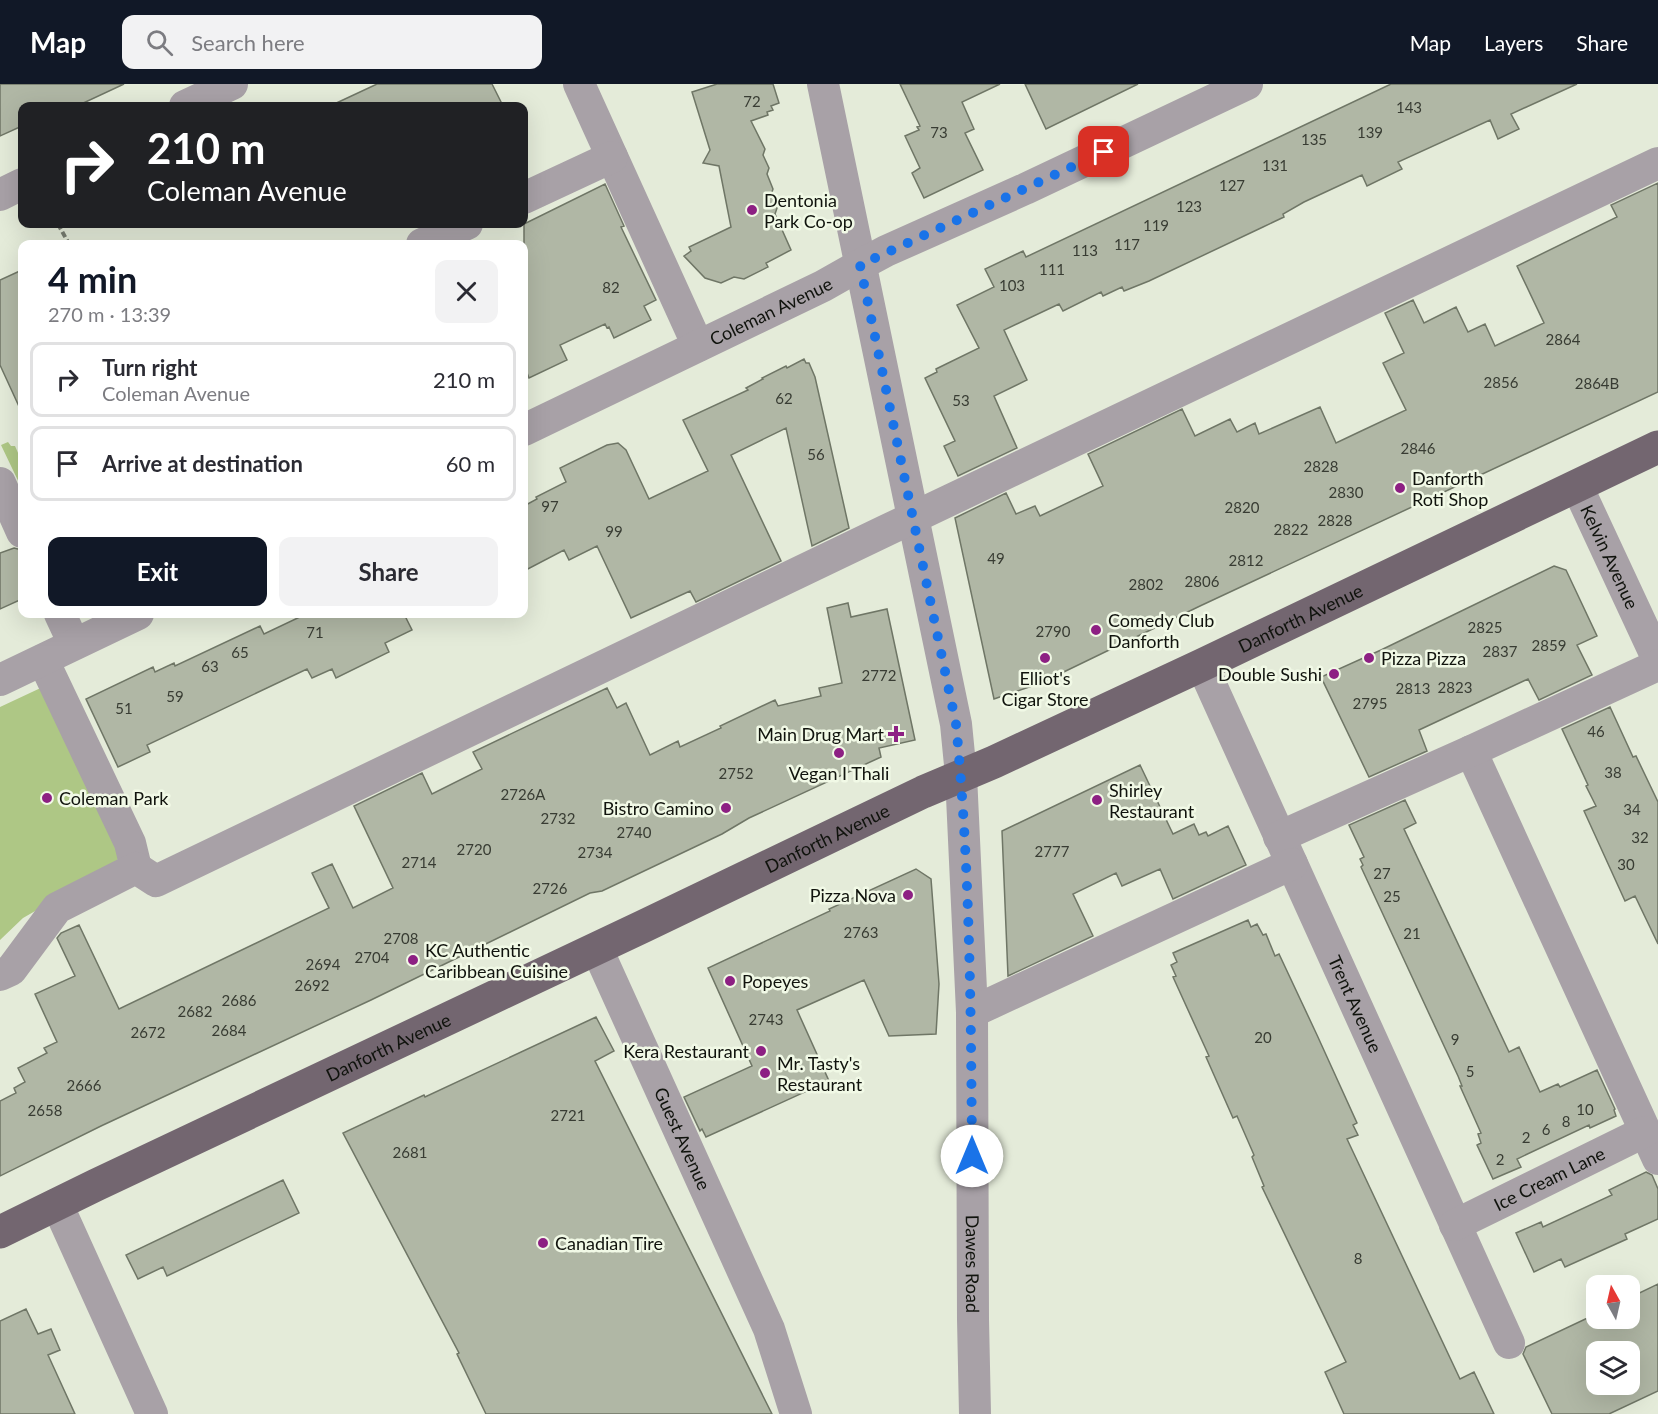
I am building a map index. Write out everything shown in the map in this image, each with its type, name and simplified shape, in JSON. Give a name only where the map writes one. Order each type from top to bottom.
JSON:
[{"type":"main road","name":"Danforth Avenue","points":[[0,1232],[923,792],[994,762],[1202,665],[1658,447]]},
{"type":"street","points":[[194,102],[232,84]]},
{"type":"street","points":[[579,84],[698,346]]},
{"type":"street","name":"Dawes Road","points":[[823,84],[956,724],[961,775],[972,1012],[975,1414]]},
{"type":"street","name":"Coleman Avenue","points":[[528,428],[823,286],[860,265],[1247,84]]},
{"type":"street","points":[[528,196],[612,157]]},
{"type":"street","points":[[44,660],[130,843],[136,868],[156,881],[1658,164]]},
{"type":"street","points":[[0,195],[18,186]]},
{"type":"street","points":[[431,240],[458,228]]},
{"type":"street","points":[[0,483],[18,523]]},
{"type":"street","name":"Kelvin Avenue","points":[[1577,486],[1658,660]]},
{"type":"street","points":[[62,618],[74,644]]},
{"type":"street","points":[[0,680],[129,618]]},
{"type":"street","points":[[972,1012],[1286,851],[1471,751],[1658,664]]},
{"type":"street","name":"Trent Avenue","points":[[1202,665],[1509,1343]]},
{"type":"street","points":[[1471,751],[1651,1145]]},
{"type":"street","points":[[0,975],[11,970],[57,908],[136,868]]},
{"type":"street","name":"Guest Avenue","points":[[597,948],[769,1329],[796,1414]]},
{"type":"street","name":"Ice Cream Lane","points":[[1455,1225],[1651,1145]]},
{"type":"street","points":[[57,1204],[152,1414]]},
{"type":"green space","points":[[8,442],[11,446],[15,446],[18,453],[18,481],[1,445]]},
{"type":"green space","name":"Coleman Park","points":[[47,685],[121,840],[117,864],[23,918],[0,940],[0,707]]},
{"type":"building","points":[[0,84],[124,84],[86,102],[18,102],[18,128],[0,136]]},
{"type":"building","points":[[377,84],[492,84],[501,102],[339,102]]},
{"type":"building","name":"Dentonia Park Co-op","points":[[717,84],[773,84],[779,103],[771,106],[773,110],[767,112],[768,115],[751,121],[765,149],[763,155],[769,168],[767,174],[773,189],[771,195],[777,208],[775,214],[791,250],[766,263],[768,267],[744,279],[734,277],[721,283],[705,278],[684,256],[691,251],[689,247],[731,227],[719,166],[703,163],[710,150],[692,92]]},
{"type":"building","points":[[900,84],[1000,84],[962,102],[974,129],[965,133],[983,170],[924,198],[912,173],[920,168],[905,136],[919,130],[917,127],[920,126]]},
{"type":"building","points":[[1025,84],[1138,84],[1046,129]]},
{"type":"building","points":[[1391,84],[1577,84],[1511,114],[1519,129],[1498,139],[1490,120],[1398,162],[1402,169],[1367,186],[1362,175],[1304,202],[1283,214],[1284,217],[1149,281],[1124,291],[1122,287],[1103,296],[1101,292],[1063,311],[1059,304],[1004,330],[1027,380],[994,396],[1017,448],[958,476],[944,446],[955,441],[925,378],[937,372],[936,369],[979,348],[957,305],[994,287],[985,269],[1023,251],[1026,257]]},
{"type":"building","points":[[1658,183],[1658,392],[1200,606],[1041,683],[994,699],[955,518],[1006,493],[1016,514],[1035,506],[1040,516],[1103,486],[1088,454],[1182,409],[1195,436],[1230,419],[1237,432],[1255,423],[1259,434],[1320,407],[1336,443],[1406,410],[1383,363],[1404,353],[1385,313],[1413,300],[1424,323],[1456,307],[1468,332],[1485,324],[1495,346],[1544,323],[1517,266],[1617,217],[1611,205]]},
{"type":"building","points":[[605,184],[624,226],[621,227],[656,300],[644,306],[651,320],[614,338],[605,324],[560,345],[567,360],[529,378],[528,240],[524,240],[524,228],[528,228],[528,222]]},
{"type":"building","points":[[18,272],[18,404],[0,365],[0,280]]},
{"type":"building","points":[[804,359],[806,363],[809,363],[815,377],[849,528],[812,546],[786,428],[731,455],[781,561],[696,602],[690,591],[631,618],[597,546],[569,560],[564,550],[528,569],[528,504],[537,499],[536,497],[566,482],[560,468],[607,445],[618,443],[626,450],[649,499],[708,471],[683,420],[748,390],[746,388],[786,366],[787,368]]},
{"type":"building","points":[[14,548],[18,549],[18,601],[0,609],[0,553]]},
{"type":"building","points":[[1554,566],[1566,570],[1597,636],[1577,645],[1592,675],[1539,700],[1528,679],[1419,730],[1427,751],[1369,777],[1321,677]]},
{"type":"building","points":[[848,603],[851,617],[887,609],[915,740],[879,748],[881,757],[749,818],[722,834],[602,891],[590,893],[0,1176],[0,1101],[16,1093],[14,1088],[25,1082],[18,1068],[47,1053],[44,1048],[57,1042],[35,994],[75,976],[57,938],[61,933],[79,925],[119,1009],[329,908],[312,873],[332,864],[353,908],[393,888],[354,806],[422,773],[432,794],[482,769],[473,752],[607,688],[617,708],[626,703],[650,755],[678,741],[680,747],[775,700],[778,706],[821,696],[819,688],[842,683],[827,608]]},
{"type":"building","points":[[298,618],[406,618],[412,630],[385,643],[389,652],[336,678],[332,669],[312,678],[307,669],[147,745],[150,752],[118,767],[86,699],[153,667],[155,672],[174,663],[175,666],[260,626],[264,634]]},
{"type":"building","points":[[1610,707],[1633,757],[1636,756],[1658,802],[1658,944],[1635,896],[1625,901],[1584,811],[1596,806],[1562,729]]},
{"type":"building","points":[[1140,765],[1173,834],[1194,824],[1199,835],[1206,832],[1208,836],[1228,826],[1246,865],[1173,899],[1160,869],[1122,886],[1116,873],[1073,894],[1093,936],[1008,976],[1002,831]]},
{"type":"building","points":[[1405,800],[1416,823],[1404,829],[1509,1052],[1519,1047],[1540,1092],[1558,1084],[1560,1087],[1597,1070],[1615,1109],[1616,1116],[1590,1128],[1589,1125],[1517,1159],[1521,1167],[1493,1179],[1477,1145],[1481,1143],[1478,1134],[1481,1133],[1460,1086],[1462,1086],[1458,1076],[1361,867],[1363,865],[1360,859],[1364,857],[1349,825]]},
{"type":"building","points":[[916,869],[931,879],[939,984],[936,1034],[889,1036],[864,980],[797,1010],[829,1081],[706,1137],[702,1129],[700,1131],[684,1097],[752,1066],[708,968]]},
{"type":"building","points":[[1248,920],[1251,927],[1257,924],[1263,935],[1266,934],[1275,956],[1279,954],[1317,1035],[1357,1123],[1353,1125],[1358,1135],[1347,1139],[1460,1379],[1474,1372],[1494,1414],[1344,1414],[1325,1372],[1346,1362],[1262,1187],[1264,1186],[1252,1157],[1254,1155],[1237,1116],[1233,1118],[1206,1057],[1209,1056],[1173,977],[1176,976],[1171,965],[1177,962],[1173,953]]},
{"type":"building","name":"Canadian Tire","points":[[596,1017],[614,1051],[595,1061],[772,1414],[486,1414],[457,1354],[459,1353],[343,1133]]},
{"type":"building","points":[[1646,1172],[1652,1175],[1658,1189],[1658,1219],[1625,1234],[1627,1239],[1565,1267],[1561,1259],[1534,1272],[1516,1233],[1541,1222],[1543,1227],[1612,1195],[1609,1190]]},
{"type":"building","points":[[283,1180],[299,1213],[167,1276],[163,1267],[138,1279],[126,1255]]},
{"type":"building","points":[[1658,1284],[1658,1391],[1609,1414],[1552,1414],[1523,1354],[1526,1347],[1586,1319],[1586,1329],[1640,1329],[1640,1293]]},
{"type":"building","points":[[26,1309],[38,1334],[51,1329],[60,1350],[48,1355],[75,1414],[0,1414],[0,1321]]},
{"type":"place","name":"Dentonia Park Co-op","points":[[752,210]]},
{"type":"place","name":"Danforth Roti Shop","points":[[1400,488]]},
{"type":"place","name":"Comedy Club Danforth","points":[[1096,630]]},
{"type":"place","name":"Elliot's Cigar Store","points":[[1045,658]]},
{"type":"place","name":"Pizza Pizza","points":[[1369,658]]},
{"type":"place","name":"Double Sushi","points":[[1334,674]]},
{"type":"place","name":"Main Drug Mart","points":[[896,734]]},
{"type":"place","name":"Vegan I Thali","points":[[839,753]]},
{"type":"place","name":"Coleman Park","points":[[47,798]]},
{"type":"place","name":"Shirley Restaurant","points":[[1097,800]]},
{"type":"place","name":"Bistro Camino","points":[[726,808]]},
{"type":"place","name":"Pizza Nova","points":[[908,895]]},
{"type":"place","name":"KC Authentic Caribbean Cuisine","points":[[413,960]]},
{"type":"place","name":"Popeyes","points":[[730,981]]},
{"type":"place","name":"Kera Restaurant","points":[[761,1051]]},
{"type":"place","name":"Mr. Tasty's Restaurant","points":[[765,1073]]},
{"type":"place","name":"Canadian Tire","points":[[543,1243]]},
{"type":"route","points":[[972,1156],[972,1012],[961,775],[956,724],[860,265],[1104,152]]}]
